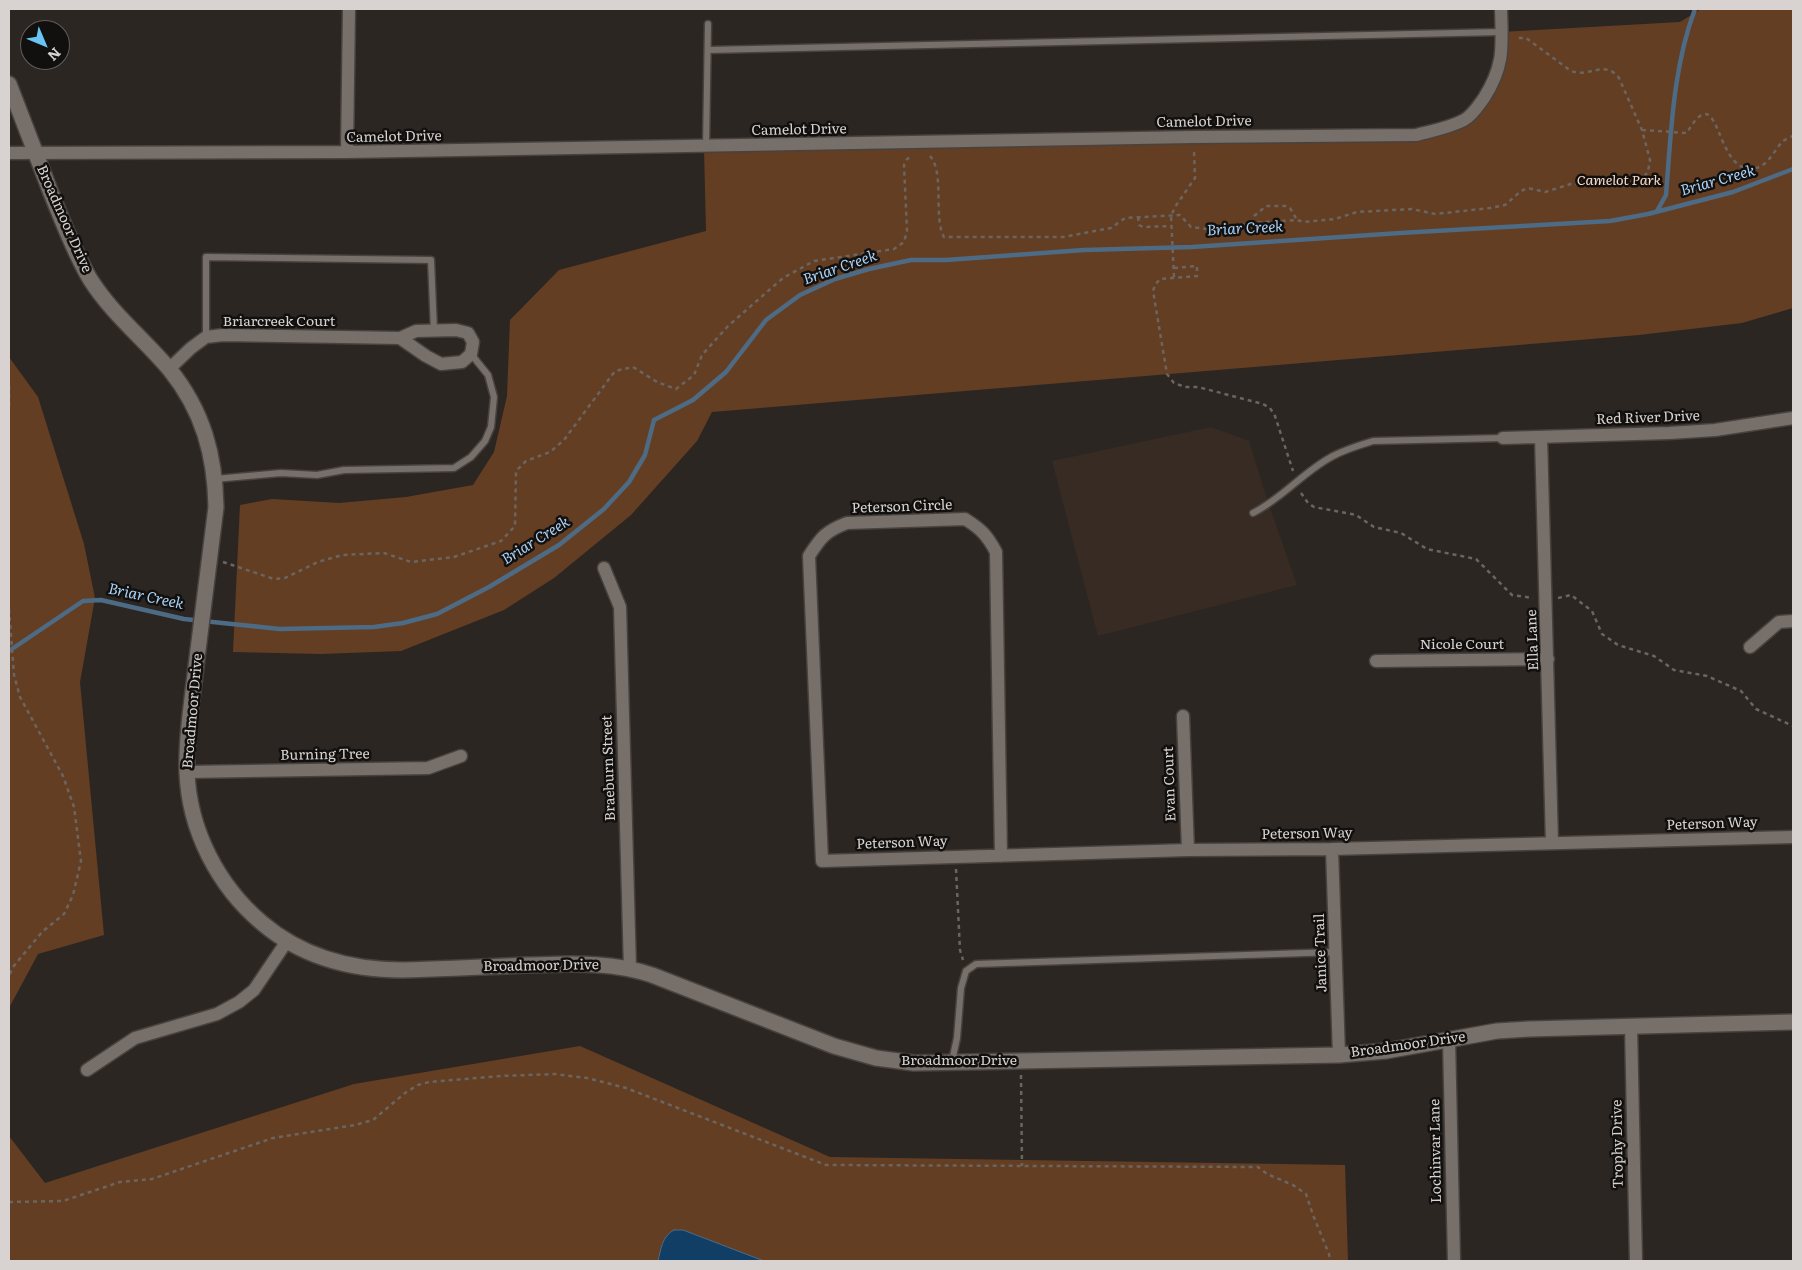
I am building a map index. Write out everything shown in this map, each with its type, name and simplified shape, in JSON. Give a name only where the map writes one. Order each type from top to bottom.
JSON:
[{"type":"street","points":[[347,152],[349,9]]},
{"type":"street","name":"Camelot Drive","points":[[9,153],[347,152],[1194,137],[1416,135],[1445,128],[1465,120],[1480,105],[1493,84],[1500,66],[1501,9]]},
{"type":"street","name":"Broadmoor Drive","points":[[9,84],[74,248],[90,279],[119,316],[169,369],[189,398],[204,428],[211,451],[216,479],[216,506],[187,746],[188,790],[203,845],[215,868],[242,905],[272,932],[287,941],[345,966],[363,968],[405,970],[590,964],[630,969],[856,1053],[897,1062],[952,1063],[1339,1055],[1386,1051],[1497,1031],[1793,1022]]},
{"type":"street","name":"Briarcreek Court","points":[[169,369],[206,337],[223,335],[400,338],[416,331],[456,330],[468,333],[473,342],[471,354]]},
{"type":"street","points":[[400,338],[441,364],[462,362],[471,354]]},
{"type":"street","name":"Red River Drive","points":[[1503,438],[1715,430],[1793,418]]},
{"type":"street","name":"Ella Lane","points":[[1541,437],[1547,600],[1552,843]]},
{"type":"street","name":"Peterson Circle","points":[[822,861],[809,556],[820,540],[832,529],[847,523],[965,519],[982,530],[996,552],[1001,856]]},
{"type":"street","name":"Braeburn Street","points":[[604,568],[620,607],[630,969]]},
{"type":"street","points":[[1750,647],[1779,622],[1793,621]]},
{"type":"street","name":"Nicole Court","points":[[1376,660],[1548,659]]},
{"type":"street","name":"Evan Court","points":[[1183,716],[1188,850]]},
{"type":"street","name":"Burning Tree","points":[[187,772],[428,768],[461,756]]},
{"type":"street","name":"Peterson Way","points":[[822,861],[1188,850],[1332,850],[1793,837]]},
{"type":"street","name":"Janice Trail","points":[[1332,850],[1339,1055]]},
{"type":"street","points":[[87,1070],[135,1038],[216,1014],[239,1002],[254,990],[287,941]]},
{"type":"street","name":"Trophy Drive","points":[[1631,1026],[1636,1261]]},
{"type":"street","name":"Lochinvar Lane","points":[[1449,1039],[1454,1261]]},
{"type":"lane","points":[[706,147],[708,24]]},
{"type":"lane","points":[[708,50],[1501,35]]},
{"type":"lane","points":[[206,337],[206,257],[431,260],[434,331]]},
{"type":"lane","points":[[216,479],[281,473],[317,475],[344,470],[454,468],[471,457],[486,441],[491,427],[494,397],[488,375],[471,354]]},
{"type":"lane","points":[[1253,513],[1269,505],[1332,456],[1373,441],[1503,438]]},
{"type":"lane","points":[[952,1063],[958,1038],[961,988],[966,972],[976,964],[1336,952]]},
{"type":"path","points":[[929,155],[934,160],[939,191],[940,230],[944,237],[1063,237],[1111,228],[1126,218],[1180,215],[1191,227],[1225,231],[1250,223],[1297,220],[1304,222],[1335,219],[1357,212],[1412,209],[1434,214],[1490,208],[1505,205],[1521,191],[1528,188],[1545,192],[1571,184],[1626,186],[1640,181],[1648,172],[1650,160],[1642,130],[1620,78],[1614,71],[1605,69],[1578,74],[1571,71],[1526,38],[1501,35]]},
{"type":"path","points":[[1642,130],[1687,133],[1695,119],[1700,115],[1706,114],[1712,118],[1718,128],[1726,151],[1732,161],[1740,167],[1756,168],[1768,161],[1784,141],[1793,136]]},
{"type":"path","points":[[1174,277],[1171,216],[1194,178],[1194,137]]},
{"type":"path","points":[[209,560],[227,563],[274,579],[285,578],[318,562],[342,555],[384,553],[411,562],[454,557],[501,541],[515,526],[516,471],[526,461],[550,452],[564,440],[615,370],[633,367],[657,382],[676,389],[694,376],[702,355],[728,326],[783,278],[814,261],[894,249],[904,242],[907,231],[904,165],[907,158],[913,155]]},
{"type":"path","points":[[1250,223],[1254,216],[1266,206],[1286,206],[1290,208],[1297,220]]},
{"type":"path","points":[[1138,217],[1139,224],[1143,227],[1172,226]]},
{"type":"path","points":[[1174,268],[1197,266],[1197,276],[1160,279],[1153,291],[1167,374],[1174,383],[1185,387],[1198,387],[1263,404],[1270,408],[1275,416],[1302,496],[1314,507],[1356,515],[1374,527],[1401,533],[1427,549],[1476,559],[1512,595],[1547,600],[1571,595],[1592,611],[1602,634],[1618,645],[1654,656],[1674,670],[1707,676],[1741,692],[1756,709],[1793,726]]},
{"type":"path","points":[[9,386],[9,406]]},
{"type":"path","points":[[9,609],[14,675],[20,697],[62,776],[74,807],[81,861],[73,896],[64,914],[42,932],[13,967],[9,976]]},
{"type":"path","points":[[955,857],[960,950],[966,972]]},
{"type":"path","points":[[1021,1061],[1022,1166]]},
{"type":"path","points":[[9,1202],[63,1201],[120,1182],[152,1179],[273,1138],[355,1125],[373,1120],[405,1093],[418,1085],[429,1082],[555,1074],[587,1078],[626,1088],[826,1165],[1258,1167],[1267,1174],[1293,1185],[1306,1194],[1330,1261]]},
{"type":"shaded area","points":[[1211,427],[1249,441],[1297,585],[1098,636],[1052,461]]},
{"type":"green space","name":"Camelot Park","points":[[1701,9],[1793,9],[1793,308],[1742,323],[1639,335],[712,412],[697,441],[631,515],[554,578],[504,610],[401,651],[321,654],[233,652],[240,505],[272,499],[339,503],[406,497],[473,485],[494,452],[507,396],[510,320],[559,270],[706,231],[704,148],[1416,135],[1465,120],[1493,84],[1501,32],[1680,22]]},
{"type":"green space","points":[[9,357],[38,397],[84,544],[95,598],[80,682],[104,935],[38,954],[9,1008]]},
{"type":"green space","points":[[580,1046],[830,1157],[1345,1165],[1348,1261],[9,1261],[9,1136],[45,1183],[354,1084]]},
{"type":"water","points":[[674,1230],[683,1230],[764,1261],[658,1261],[664,1239]]},
{"type":"waterway","points":[[1657,211],[1666,195],[1677,77],[1695,9]]},
{"type":"waterway","name":"Briar Creek","points":[[9,651],[83,601],[101,600],[184,619],[280,629],[374,627],[403,623],[437,614],[489,587],[559,545],[604,509],[629,482],[645,455],[654,420],[693,400],[726,372],[766,320],[800,295],[835,279],[869,269],[911,260],[946,260],[1084,250],[1192,247],[1610,221],[1648,214],[1733,192],[1793,169]]}]
